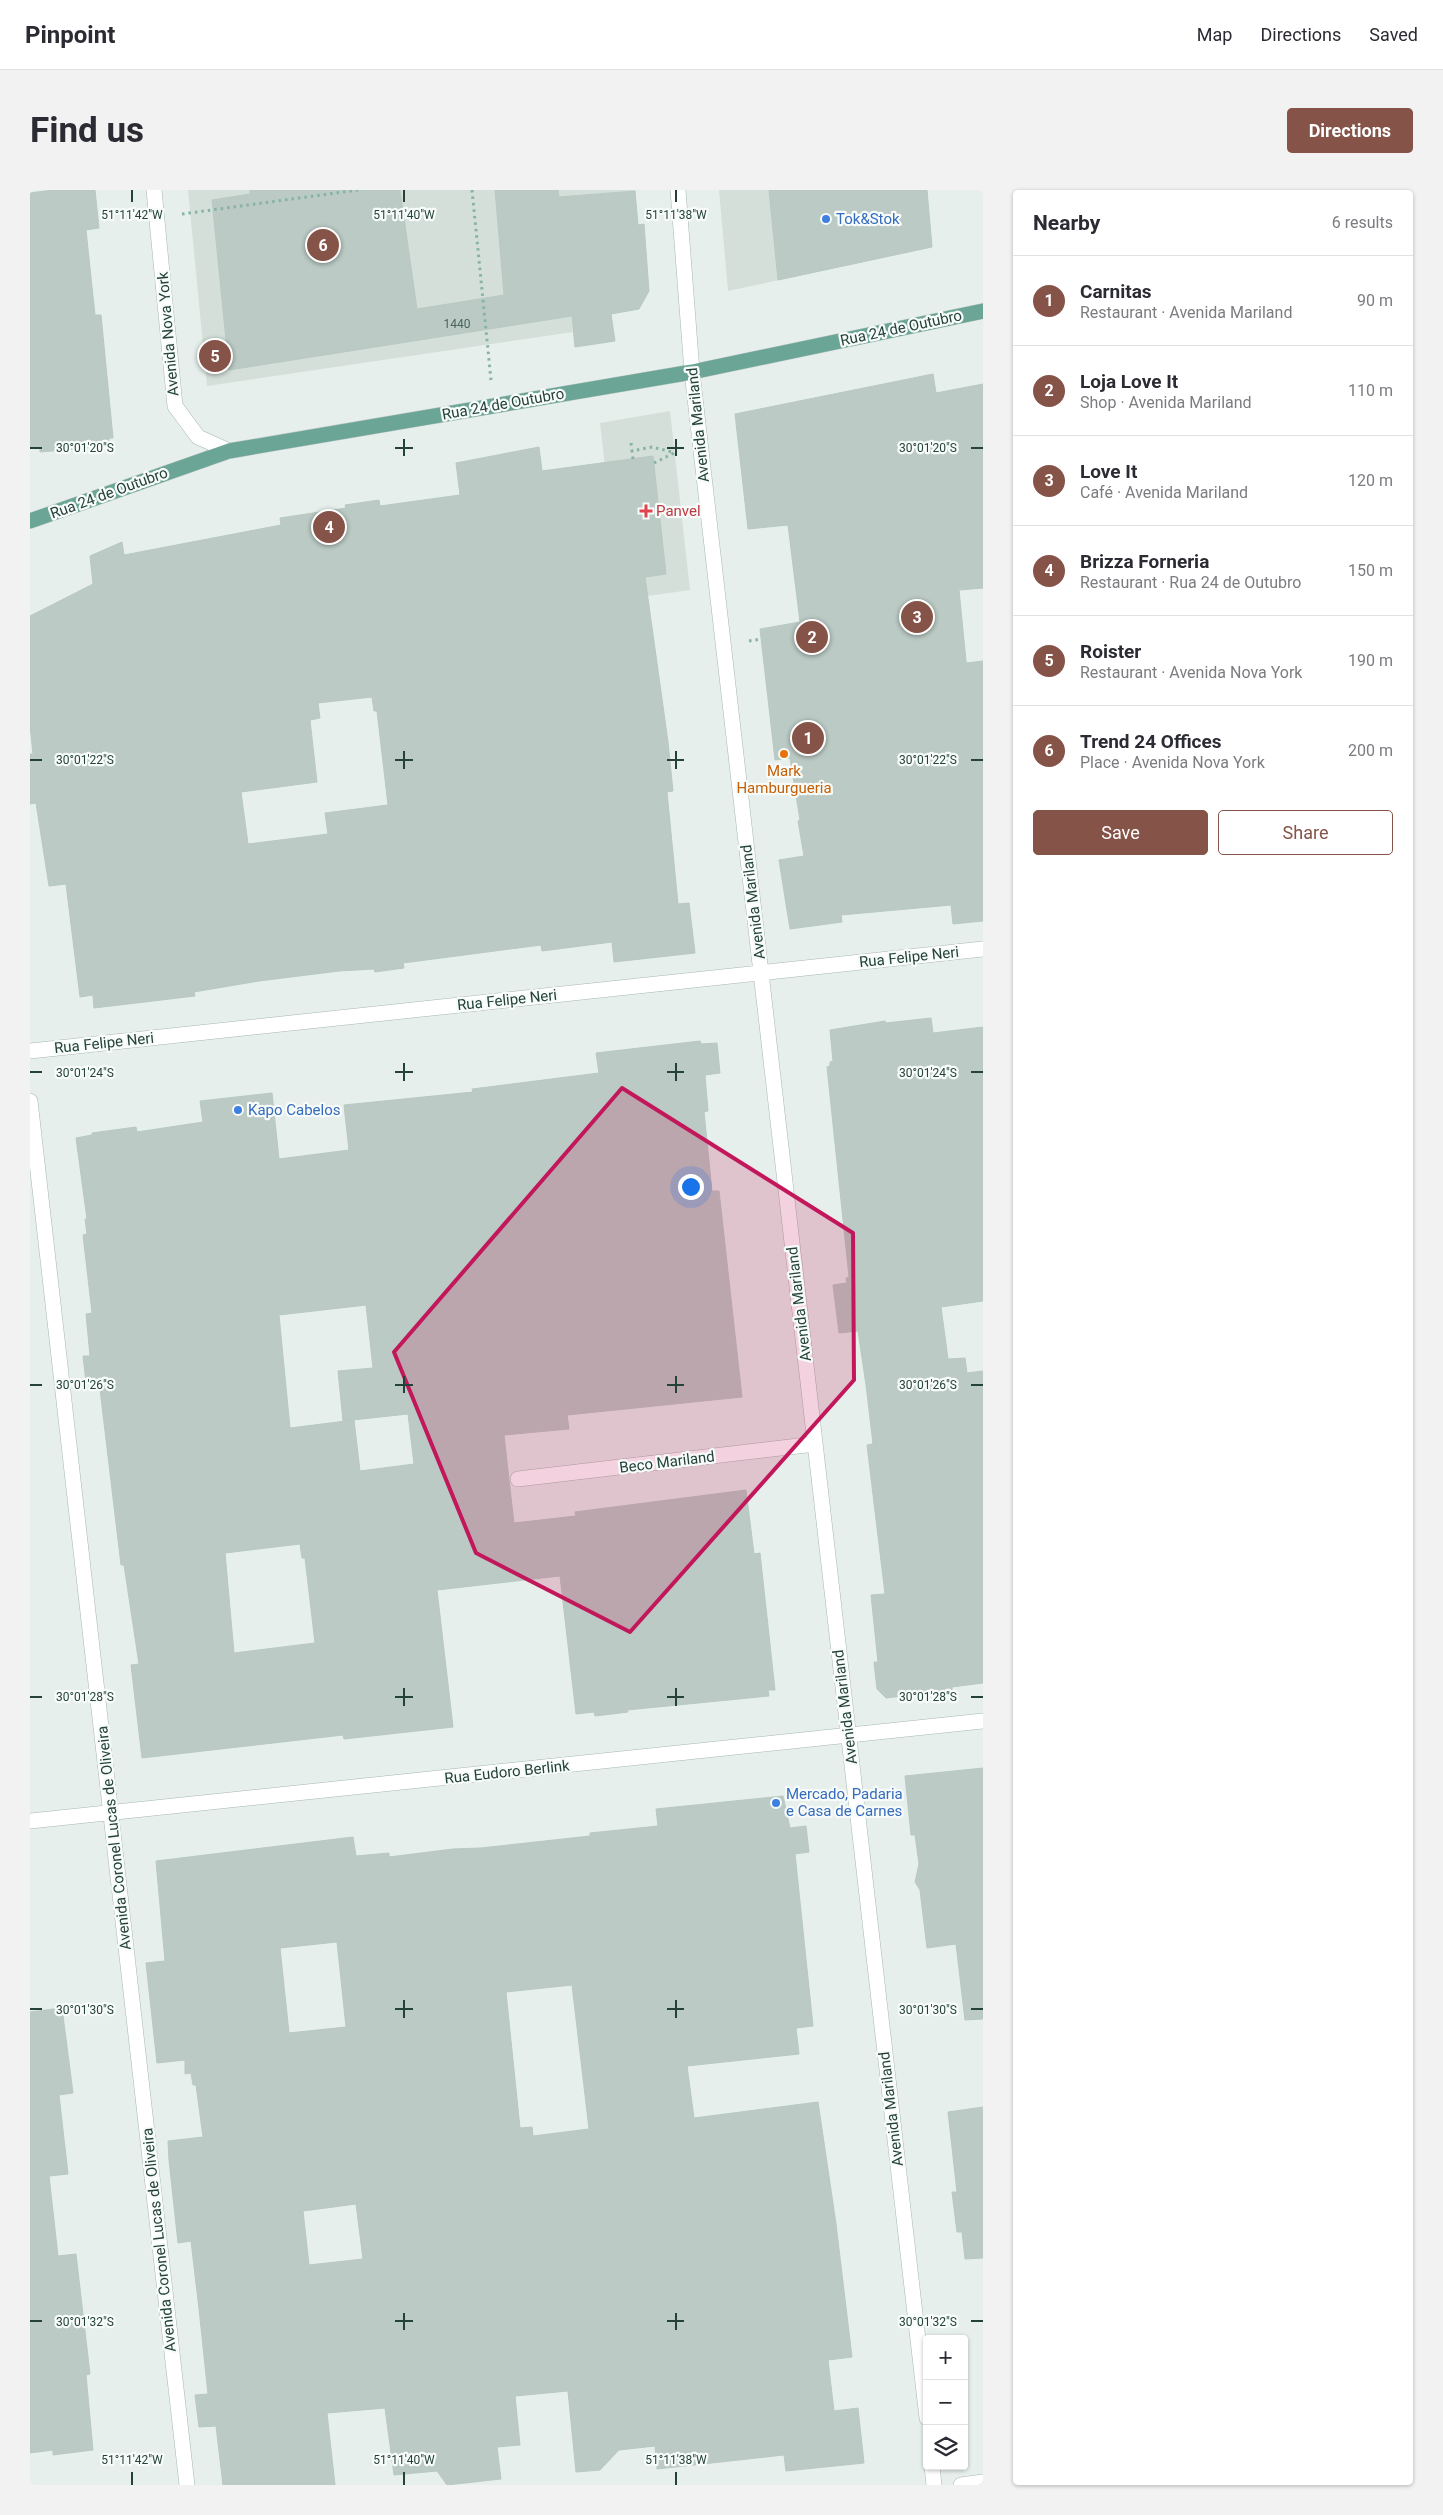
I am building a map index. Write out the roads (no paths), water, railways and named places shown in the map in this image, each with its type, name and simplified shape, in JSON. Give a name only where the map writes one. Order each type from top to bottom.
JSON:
[{"type":"main road","name":"Rua 24 de Outubro","points":[[30,521],[229,451],[692,372],[983,311]]},
{"type":"street","name":"Avenida Nova York","points":[[154,190],[175,406],[198,437],[229,451]]},
{"type":"street","name":"Avenida Mariland","points":[[678,190],[692,372],[923,2383]]},
{"type":"street","name":"Rua Felipe Neri","points":[[30,1051],[983,948]]},
{"type":"street","name":"Avenida Coronel Lucas de Oliveira","points":[[30,1101],[187,2485]]},
{"type":"street","name":"Beco Mariland","points":[[518,1479],[815,1444]]},
{"type":"street","name":"Rua Eudoro Berlink","points":[[30,1821],[983,1721]]},
{"type":"street","points":[[932,2470],[934,2485]]},
{"type":"street","points":[[961,2485],[983,2482]]},
{"type":"place","name":"Tok&Stok","points":[[826,219]]},
{"type":"place","name":"Trend 24 Offices","points":[[323,245]]},
{"type":"place","name":"Roister","points":[[215,356]]},
{"type":"place","name":"Panvel","points":[[646,511]]},
{"type":"place","name":"Brizza Forneria","points":[[329,527]]},
{"type":"place","name":"Love It","points":[[917,617]]},
{"type":"place","name":"Loja Love It","points":[[812,637]]},
{"type":"place","name":"Carnitas","points":[[808,738]]},
{"type":"place","name":"Mark Hamburgueria","points":[[784,754]]},
{"type":"place","name":"Kapo Cabelos","points":[[238,1110]]},
{"type":"place","name":"Mercado, Padaria e Casa de Carnes","points":[[776,1803]]}]
